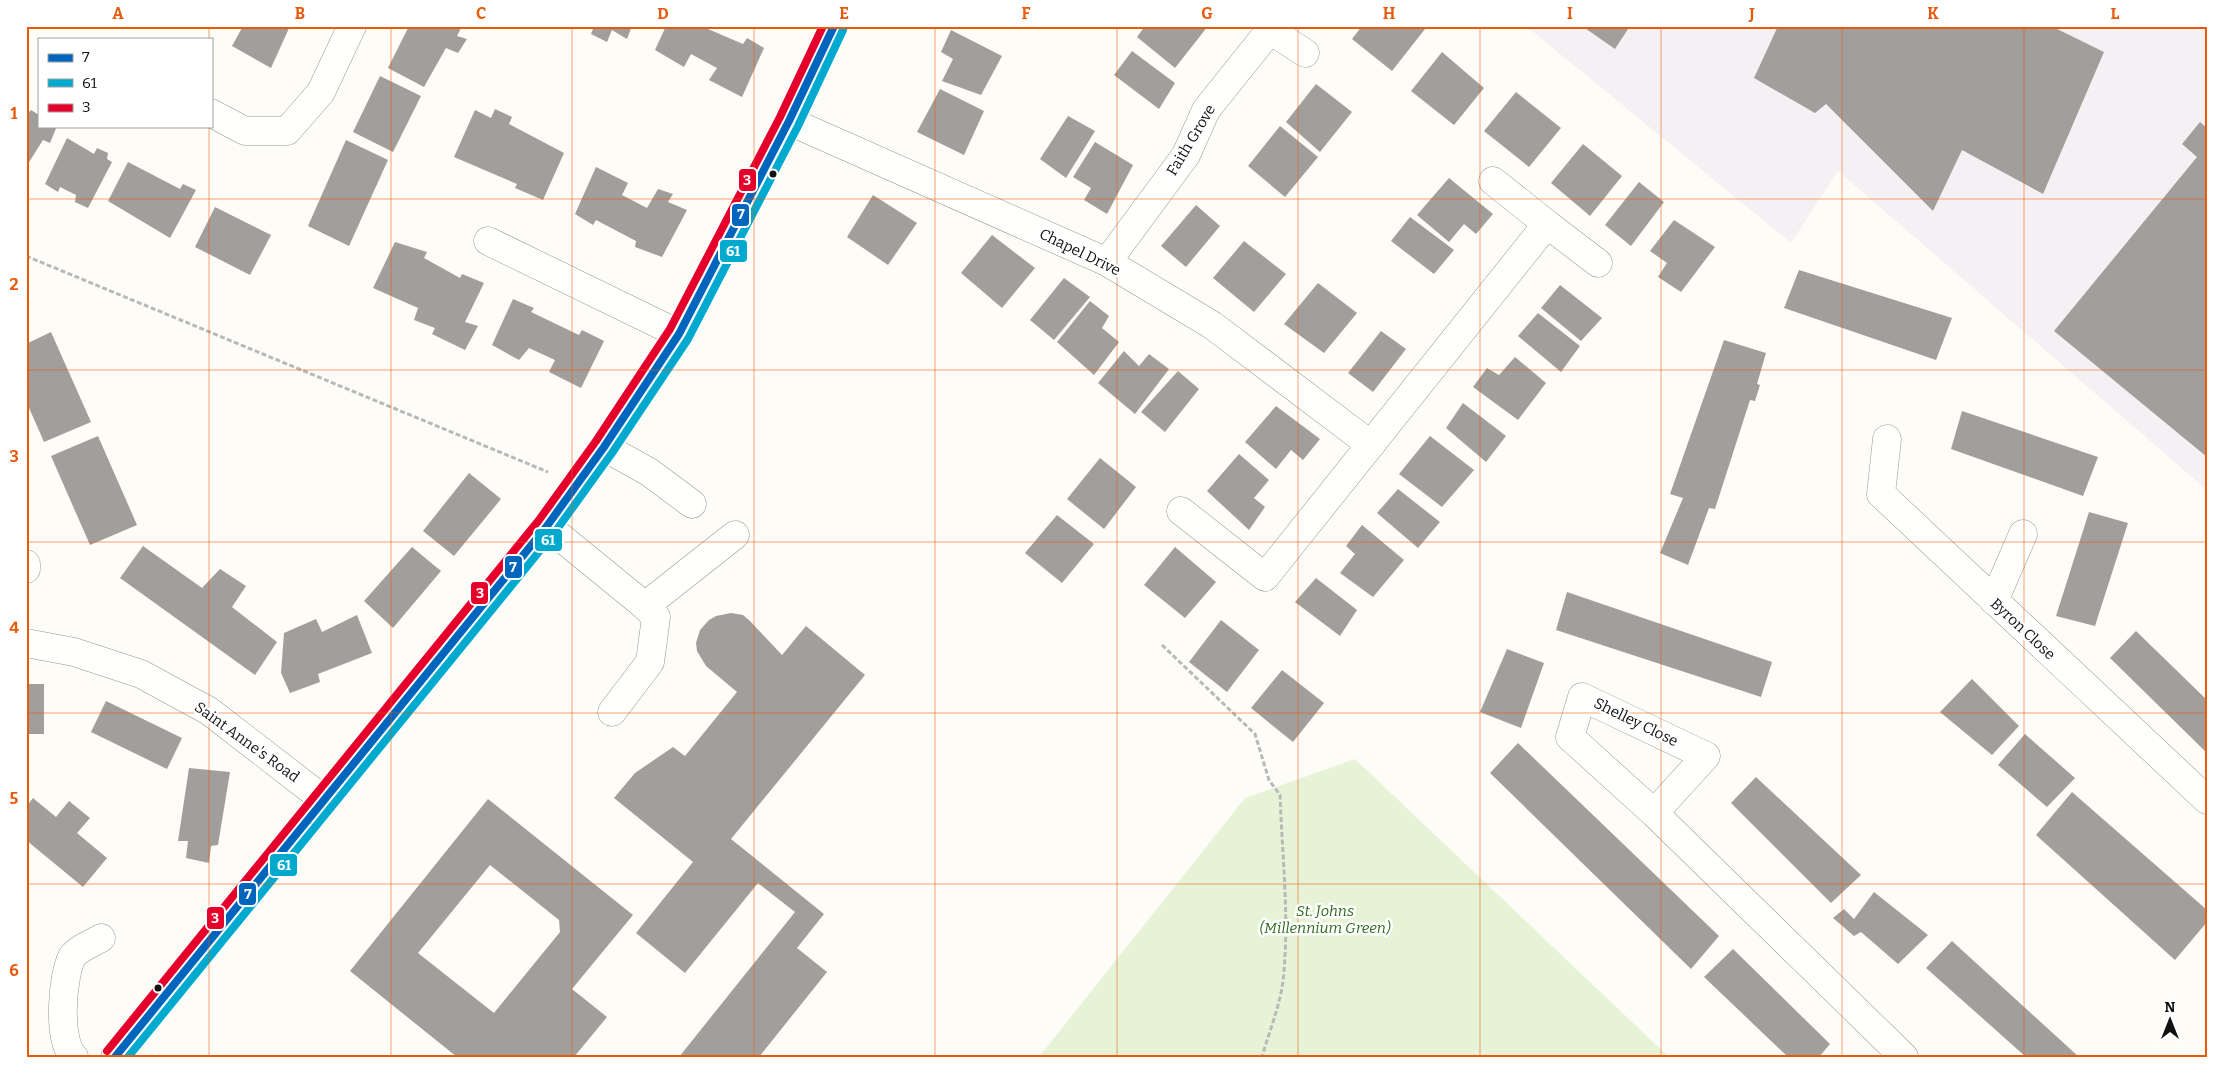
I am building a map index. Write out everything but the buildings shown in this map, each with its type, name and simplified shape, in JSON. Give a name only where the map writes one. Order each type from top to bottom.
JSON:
[{"type":"street","points":[[212,114],[245,131],[287,131],[321,92],[352,26]]},
{"type":"street","points":[[115,1057],[322,799],[547,526],[604,448],[679,334],[789,120],[834,26]]},
{"type":"street","name":"Faith Grove","points":[[1107,262],[1186,156],[1206,110],[1268,28],[1305,53]]},
{"type":"street","name":"Chapel Drive","points":[[789,120],[1107,262],[1212,324],[1371,445]]},
{"type":"street","points":[[1493,181],[1598,263]]},
{"type":"street","points":[[1182,511],[1265,576],[1547,224]]},
{"type":"street","points":[[488,241],[679,334]]},
{"type":"street","name":"Byron Close","points":[[1887,439],[1881,494],[2207,800]]},
{"type":"street","points":[[604,448],[649,472],[692,504]]},
{"type":"street","points":[[547,526],[656,617],[650,662],[612,712]]},
{"type":"street","points":[[1994,601],[2023,534]]},
{"type":"street","points":[[645,606],[735,535]]},
{"type":"street","points":[[26,564],[26,569]]},
{"type":"street","name":"Saint Anne's Road","points":[[26,643],[74,652],[141,674],[209,711],[322,799]]},
{"type":"street","name":"Shelley Close","points":[[1654,813],[1706,756],[1582,697],[1570,737],[1654,813],[1904,1057]]},
{"type":"street","points":[[74,1057],[68,1051],[63,1032],[66,972],[73,955],[101,938]]},
{"type":"path","points":[[26,256],[578,485]]},
{"type":"path","points":[[1162,645],[1255,734],[1269,780],[1280,795],[1286,930],[1284,973],[1276,1015],[1262,1057]]},
{"type":"shaded area","points":[[1526,26],[2207,26],[2207,490],[1838,171],[1791,243]]},
{"type":"green space","name":"St. Johns (Millennium Green)","points":[[1355,759],[1669,1057],[1039,1057],[1245,798]]},
{"type":"transit line","name":"3","points":[[107,1051],[539,520],[596,441],[670,329],[780,117],[823,26]]},
{"type":"transit line","name":"7","points":[[115,1057],[547,526],[604,447],[679,334],[789,121],[834,26]]},
{"type":"transit line","name":"61","points":[[128,1057],[555,532],[612,453],[688,339],[798,126],[843,30]]}]
